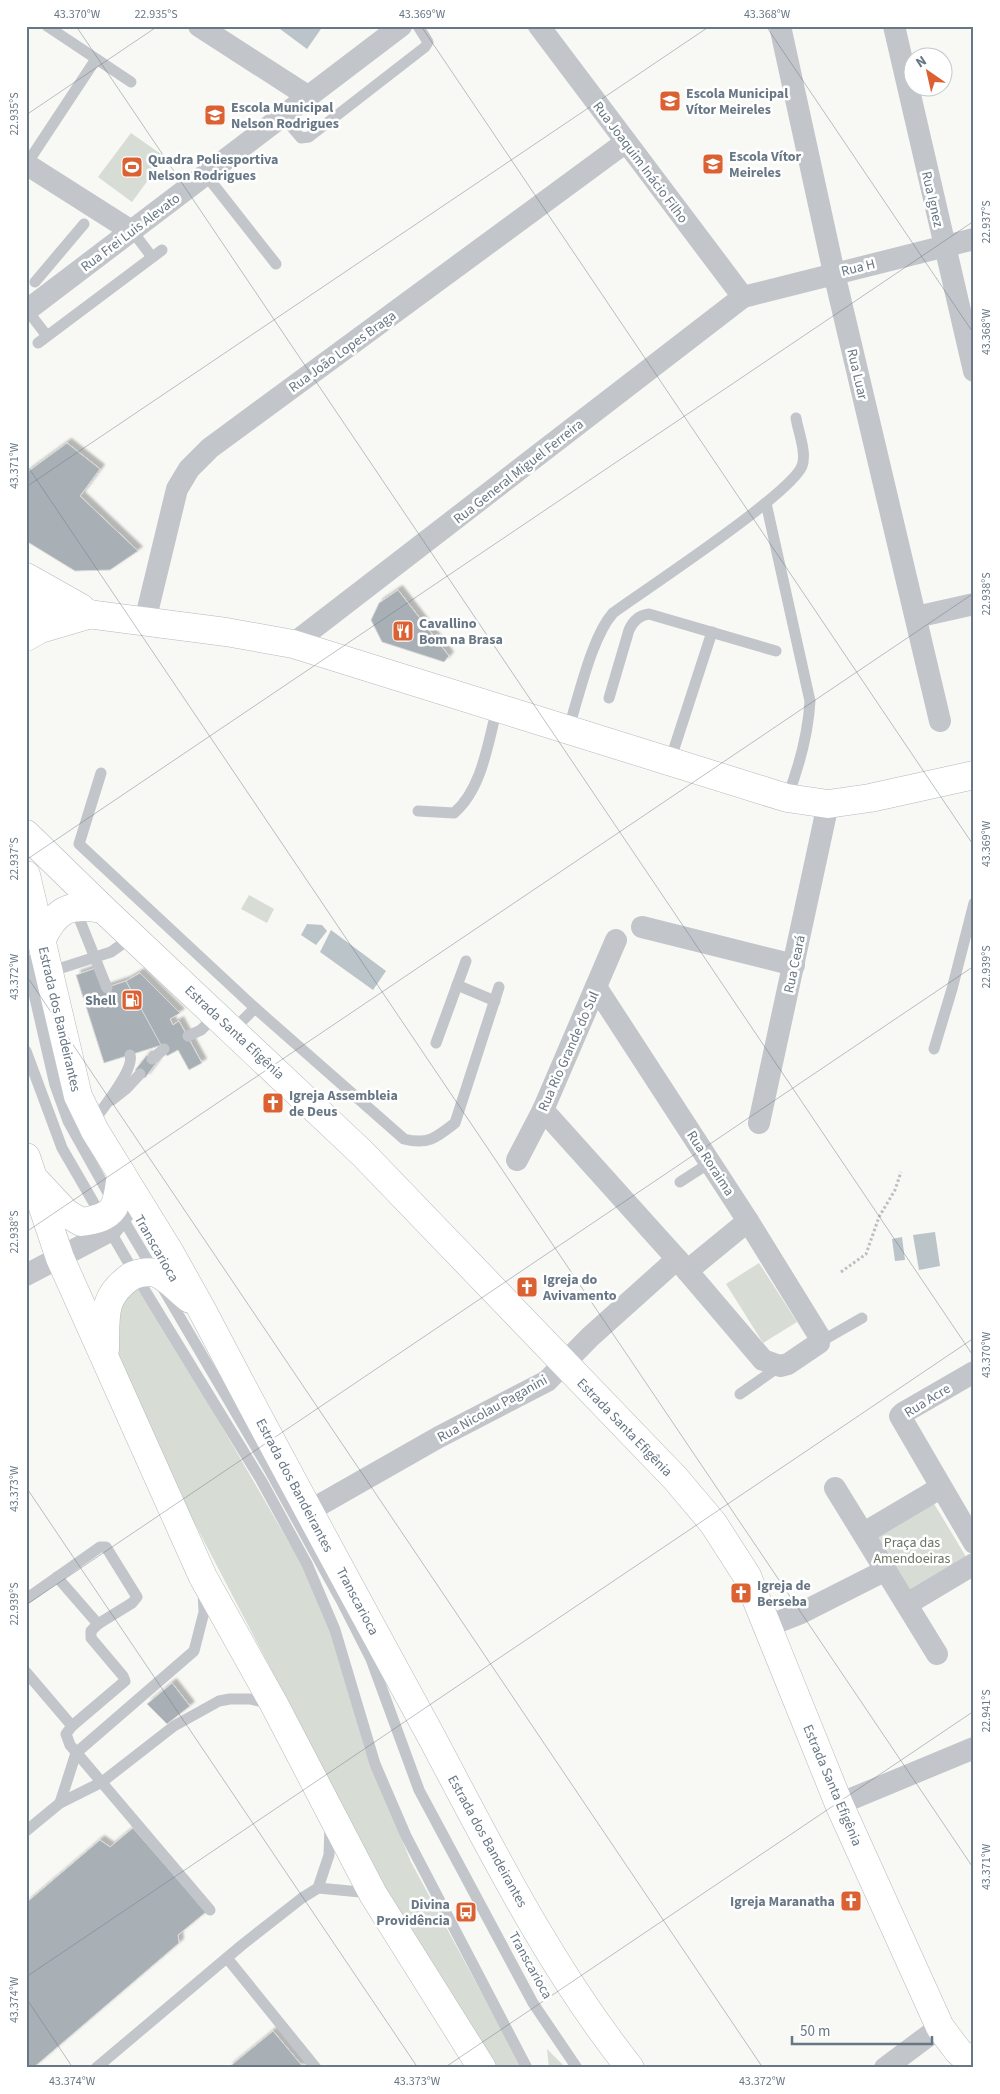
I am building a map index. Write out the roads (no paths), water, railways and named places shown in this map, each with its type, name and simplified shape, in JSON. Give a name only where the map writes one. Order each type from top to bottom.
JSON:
[{"type":"main road","points":[[26,578],[91,614]]},
{"type":"main road","points":[[26,606],[145,620],[293,644],[787,798],[828,804],[870,798],[974,775]]},
{"type":"main road","points":[[26,637],[40,629],[91,614]]},
{"type":"main road","name":"Estrada Santa Efigênia","points":[[26,834],[132,937],[363,1154],[674,1478],[713,1523],[747,1576],[839,1804],[940,2027],[958,2051],[974,2065]]},
{"type":"main road","name":"Estrada dos Bandeirantes","points":[[26,875],[39,956],[78,1096],[99,1114],[117,1206],[202,1310],[485,1840],[548,1950],[582,2002],[630,2068]]},
{"type":"main road","points":[[39,956],[49,922],[56,916],[75,907],[103,909]]},
{"type":"main road","points":[[29,1167],[66,1213],[81,1222],[117,1206]]},
{"type":"main road","points":[[29,1167],[60,1258],[203,1577],[274,1704],[373,1894],[482,2068]]},
{"type":"main road","points":[[105,1356],[108,1301],[116,1287],[145,1273],[168,1280],[202,1310]]},
{"type":"street","points":[[199,26],[309,97]]},
{"type":"street","name":"Rua Frei Luis Alevato","points":[[27,310],[67,263],[132,232],[401,26]]},
{"type":"street","name":"Rua Joaquim Inácio Filho","points":[[539,26],[744,297]]},
{"type":"street","name":"Rua Luar","points":[[780,26],[834,273],[940,721]]},
{"type":"street","name":"Rua Ignez","points":[[894,26],[974,371]]},
{"type":"street","name":"Rua João Lopes Braga","points":[[145,620],[177,489],[189,469],[210,448],[626,142]]},
{"type":"street","points":[[26,164],[132,232]]},
{"type":"street","name":"Rua H","points":[[744,297],[974,239]]},
{"type":"street","name":"Rua General Miguel Ferreira","points":[[293,644],[744,297]]},
{"type":"street","points":[[916,617],[974,604]]},
{"type":"street","name":"Rua Ceará","points":[[759,1123],[828,804]]},
{"type":"street","points":[[642,927],[794,965]]},
{"type":"street","name":"Rua Rio Grande do Sul","points":[[517,1160],[543,1110],[616,940]]},
{"type":"street","name":"Rua Roraima","points":[[596,987],[748,1220],[819,1336],[819,1341]]},
{"type":"street","points":[[543,1110],[682,1265],[763,1360],[780,1366],[788,1364],[819,1341]]},
{"type":"street","points":[[26,1275],[60,1258],[117,1206]]},
{"type":"street","name":"Rua Nicolau Paganini","points":[[310,1511],[440,1437],[546,1380],[682,1265],[748,1220]]},
{"type":"street","name":"Rua Acre","points":[[974,1372],[903,1412],[900,1416],[940,1488],[974,1543]]},
{"type":"street","points":[[835,1488],[937,1654]]},
{"type":"street","points":[[864,1533],[940,1488]]},
{"type":"street","points":[[907,1604],[974,1564]]},
{"type":"street","points":[[768,1626],[801,1613],[886,1570]]},
{"type":"street","points":[[839,1804],[974,1748]]},
{"type":"street","points":[[885,2068],[940,2027]]},
{"type":"lane","points":[[47,26],[131,82]]},
{"type":"lane","points":[[283,117],[301,138],[309,137],[425,47],[428,42],[418,26]]},
{"type":"lane","points":[[26,164],[96,59]]},
{"type":"lane","points":[[206,175],[276,264]]},
{"type":"lane","points":[[35,282],[67,263],[84,224]]},
{"type":"lane","points":[[132,232],[152,257]]},
{"type":"lane","points":[[27,310],[43,339],[162,250]]},
{"type":"lane","points":[[568,730],[595,646],[605,622],[613,613],[766,503],[796,476],[802,465],[803,456],[796,418]]},
{"type":"lane","points":[[766,503],[810,701],[809,721],[798,771],[787,798]]},
{"type":"lane","points":[[608,698],[629,630],[632,624],[643,614],[649,614],[776,651]]},
{"type":"lane","points":[[670,763],[712,632]]},
{"type":"lane","points":[[418,811],[454,813],[466,803],[484,761],[497,708]]},
{"type":"lane","points":[[101,773],[79,844],[255,1008],[404,1139],[420,1143],[438,1137],[455,1122],[499,987]]},
{"type":"lane","points":[[934,1050],[974,903]]},
{"type":"lane","points":[[75,907],[107,988]]},
{"type":"lane","points":[[39,956],[96,958],[111,952],[132,937]]},
{"type":"lane","name":"Transcarioca","points":[[39,956],[58,1094],[68,1121],[117,1206],[145,1273],[307,1564],[335,1630],[374,1764],[406,1836],[526,2068]]},
{"type":"lane","points":[[436,1043],[466,961]]},
{"type":"lane","points":[[457,985],[494,1001]]},
{"type":"lane","points":[[188,1036],[255,1008]]},
{"type":"lane","points":[[152,1059],[164,1049]]},
{"type":"lane","name":"Transcarioca","points":[[26,1051],[62,1148],[117,1206],[145,1273],[177,1316],[270,1470],[341,1600],[371,1659],[419,1790],[533,2003],[578,2068]]},
{"type":"lane","points":[[99,1114],[128,1070],[130,1055]]},
{"type":"lane","points":[[99,1114],[126,1090],[140,1074]]},
{"type":"lane","points":[[680,1182],[710,1162]]},
{"type":"lane","points":[[819,1341],[828,1338],[862,1318]]},
{"type":"lane","points":[[740,1394],[780,1366]]},
{"type":"lane","points":[[26,1599],[100,1547],[106,1547],[137,1597],[132,1603],[90,1631],[91,1638],[123,1676],[125,1681],[72,1726],[66,1734],[70,1745],[76,1753],[210,1910]]},
{"type":"lane","points":[[57,1577],[98,1624]]},
{"type":"lane","points":[[60,1803],[76,1753],[194,1651],[204,1612],[203,1577]]},
{"type":"lane","points":[[26,1672],[72,1726]]},
{"type":"lane","points":[[26,1831],[60,1803],[102,1782],[174,1726],[219,1702],[230,1699],[250,1699],[274,1704]]},
{"type":"lane","points":[[96,2068],[227,1958],[302,1898],[318,1888],[330,1856],[331,1812]]},
{"type":"lane","points":[[318,1888],[373,1894]]},
{"type":"lane","points":[[227,1958],[316,2068]]},
{"type":"place","name":"Escola Municipal Vítor Meireles","points":[[670,101]]},
{"type":"place","name":"Escola Municipal Nelson Rodrigues","points":[[215,115]]},
{"type":"place","name":"Escola Vítor Meireles","points":[[713,164]]},
{"type":"place","name":"Quadra Poliesportiva Nelson Rodrigues","points":[[132,167]]},
{"type":"place","name":"Cavallino Bom na Brasa","points":[[403,631]]},
{"type":"place","name":"Shell","points":[[132,1000]]},
{"type":"place","name":"Igreja Assembleia de Deus","points":[[273,1103]]},
{"type":"place","name":"Igreja do Avivamento","points":[[527,1287]]},
{"type":"place","name":"Igreja de Berseba","points":[[741,1593]]},
{"type":"place","name":"Igreja Maranatha","points":[[851,1901]]},
{"type":"place","name":"Divina Providência","points":[[466,1912]]},
{"type":"park label","name":"Praça das Amendoeiras","points":[[912,1550]]}]
